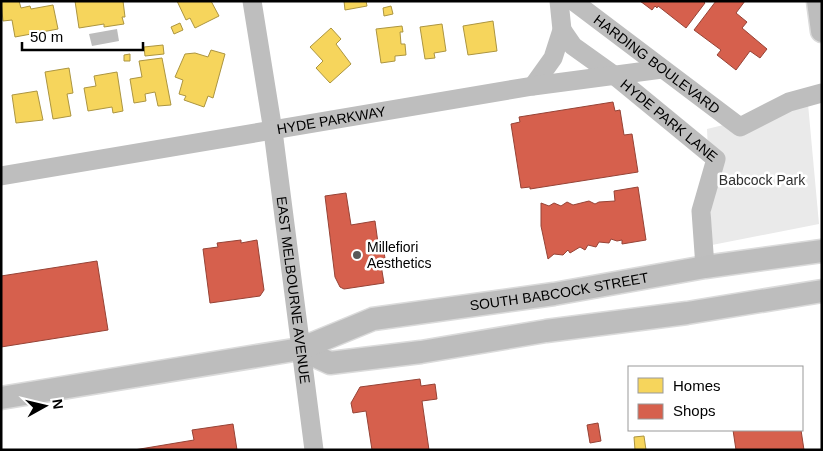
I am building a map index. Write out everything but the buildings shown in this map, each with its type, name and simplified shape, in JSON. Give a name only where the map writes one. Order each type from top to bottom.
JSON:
[{"type":"main road","points":[[818,1],[822,31]]},
{"type":"main road","name":"SOUTH BABCOCK STREET","points":[[1,398],[300,349],[373,318],[554,294],[705,267],[822,251]]},
{"type":"main road","points":[[300,349],[330,363],[421,352],[546,331],[687,313],[822,291]]},
{"type":"street","name":"EAST MELBOURNE AVENUE","points":[[252,1],[272,131],[314,450]]},
{"type":"street","points":[[533,86],[552,58],[562,30],[559,1]]},
{"type":"street","name":"HARDING BOULEVARD","points":[[573,1],[740,127],[789,102],[822,93]]},
{"type":"street","name":"HYDE PARK LANE","points":[[562,30],[573,46],[615,76],[716,159],[701,211],[705,267]]},
{"type":"street","name":"HYDE PARKWAY","points":[[1,176],[533,86],[662,69]]},
{"type":"green space","name":"Babcock Park","points":[[808,104],[819,224],[712,245],[707,129]]},
{"type":"shaded area","points":[[117,29],[119,41],[92,46],[89,34]]},
{"type":"place","name":"Millefiori Aesthetics","points":[[357,255]]}]
